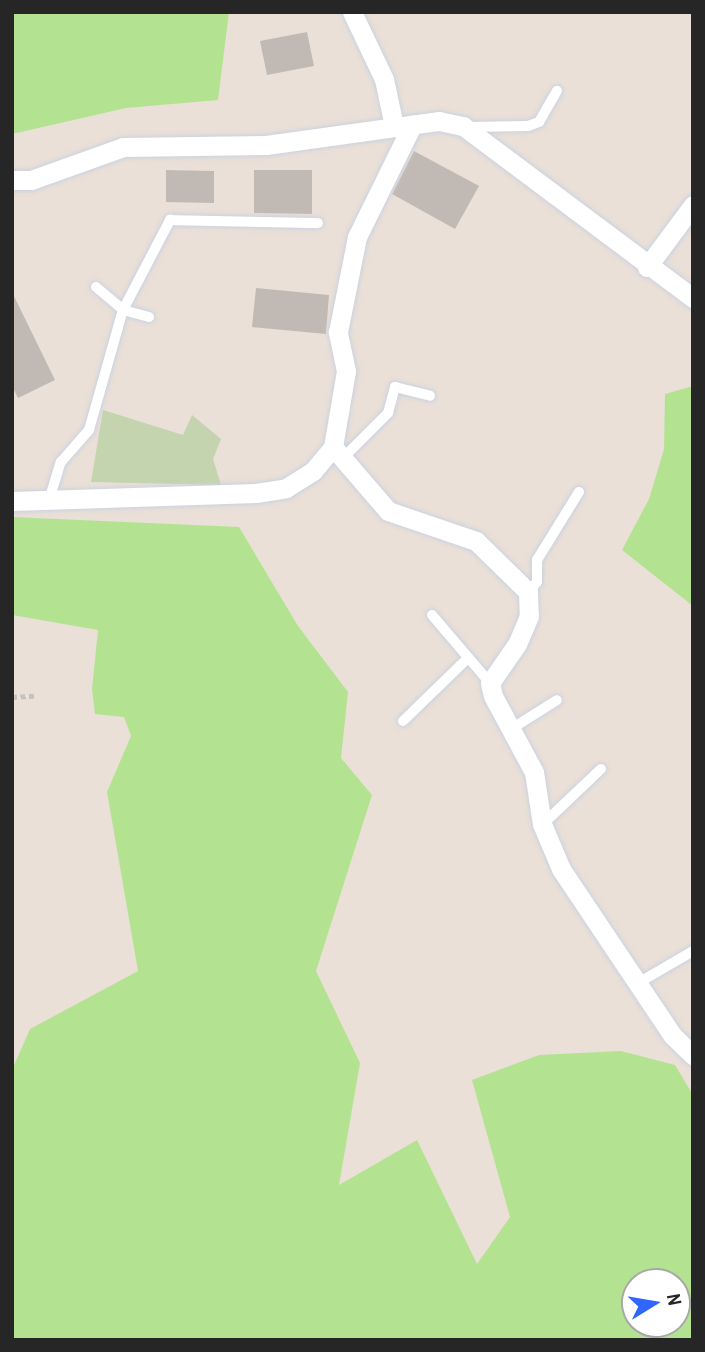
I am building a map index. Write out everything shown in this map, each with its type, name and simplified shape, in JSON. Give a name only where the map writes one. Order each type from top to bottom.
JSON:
[{"type":"street","points":[[352,12],[403,126],[357,237],[345,282],[338,332],[346,371],[338,453],[388,511],[475,541],[528,592],[529,616],[517,644],[490,683],[534,772],[542,824],[561,869],[673,1036],[693,1055]]},
{"type":"street","points":[[12,180],[31,180],[123,146],[266,145],[439,121],[463,126],[647,267],[693,298]]},
{"type":"street","points":[[647,267],[693,205]]},
{"type":"street","points":[[12,500],[276,490],[313,471],[338,453]]},
{"type":"lane","points":[[463,126],[528,127],[539,122],[557,91]]},
{"type":"lane","points":[[50,497],[61,462],[89,430],[123,310],[170,220],[318,223]]},
{"type":"lane","points":[[96,287],[123,310],[149,317]]},
{"type":"lane","points":[[338,453],[388,413],[395,387],[430,396]]},
{"type":"lane","points":[[528,592],[537,582],[537,560],[579,492]]},
{"type":"lane","points":[[432,615],[490,683]]},
{"type":"lane","points":[[403,721],[468,658]]},
{"type":"lane","points":[[511,729],[557,700]]},
{"type":"lane","points":[[542,824],[601,769]]},
{"type":"lane","points":[[638,983],[693,951]]},
{"type":"path","points":[[12,697],[34,696]]},
{"type":"green space","points":[[12,12],[229,12],[218,100],[126,108],[12,134]]},
{"type":"green space","points":[[693,386],[693,606],[622,550],[649,499],[664,449],[665,394]]},
{"type":"green space","points":[[103,410],[183,435],[192,415],[221,439],[213,459],[221,485],[91,482]]},
{"type":"green space","points":[[12,517],[239,527],[298,626],[348,692],[341,758],[372,795],[316,971],[360,1063],[339,1185],[417,1140],[477,1264],[510,1217],[472,1080],[539,1055],[621,1051],[675,1065],[693,1095],[693,1340],[12,1340],[12,1070],[30,1029],[138,971],[107,792],[131,736],[124,717],[95,714],[92,689],[98,630],[12,615]]},
{"type":"building","points":[[307,32],[314,66],[267,75],[260,41]]},
{"type":"building","points":[[414,151],[479,186],[455,229],[392,194]]},
{"type":"building","points":[[166,170],[214,171],[214,203],[166,202]]},
{"type":"building","points":[[254,170],[312,170],[312,214],[254,213]]},
{"type":"building","points":[[256,288],[329,295],[326,334],[252,327]]},
{"type":"building","points":[[12,292],[55,380],[18,398],[12,386]]}]
